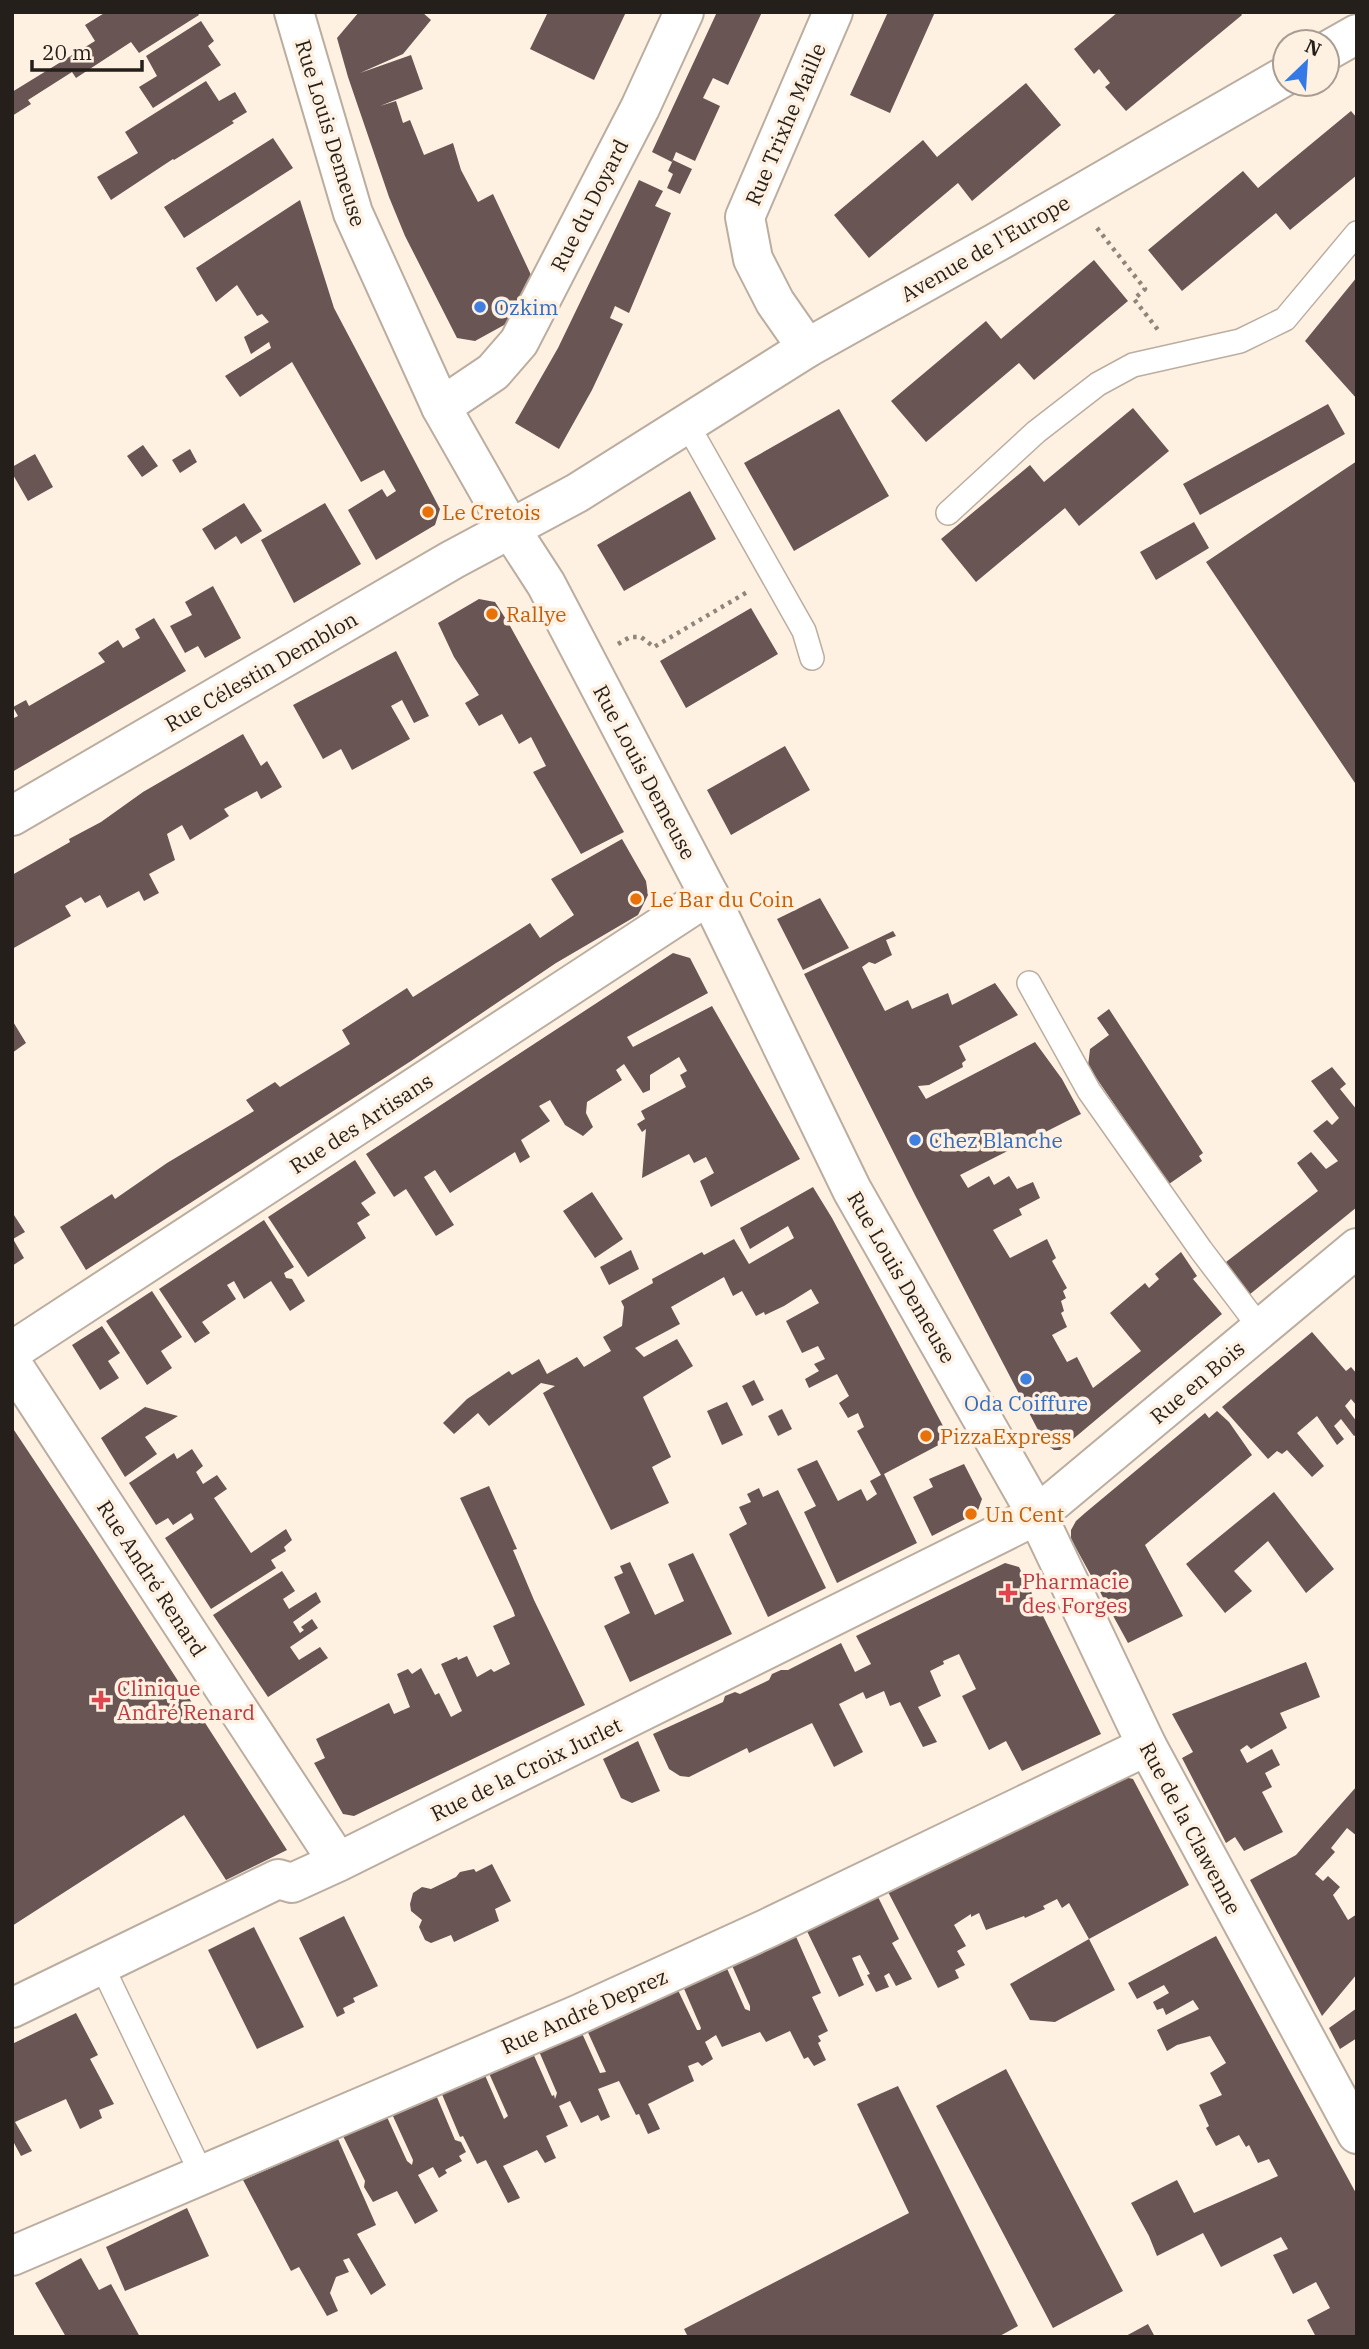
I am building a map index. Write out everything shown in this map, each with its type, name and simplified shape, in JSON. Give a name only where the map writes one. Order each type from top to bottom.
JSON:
[{"type":"street","name":"Rue Louis Demeuse","points":[[294,12],[353,213],[442,407],[511,530],[547,584],[709,895],[852,1190],[1037,1515]]},
{"type":"street","name":"Rue du Doyard","points":[[442,407],[493,372],[519,342],[640,108],[684,12]]},
{"type":"street","name":"Rue Trixhe Maille","points":[[807,348],[775,302],[753,259],[745,217],[833,12]]},
{"type":"street","points":[[1341,44],[1357,35]]},
{"type":"street","name":"Avenue de l'Europe","points":[[511,530],[577,493],[807,348],[1271,84]]},
{"type":"street","name":"Rue Célestin Demblon","points":[[12,816],[452,559],[511,530]]},
{"type":"street","name":"Rue des Artisans","points":[[12,1351],[709,895]]},
{"type":"street","name":"Rue en Bois","points":[[1037,1515],[1357,1248]]},
{"type":"street","name":"Rue André Renard","points":[[12,1364],[338,1862]]},
{"type":"street","name":"Rue de la Clawenne","points":[[1037,1515],[1147,1746],[1357,2134]]},
{"type":"street","name":"Rue de la Croix Jurlet","points":[[12,2008],[278,1879],[292,1883],[338,1862],[1037,1515]]},
{"type":"street","name":"Rue André Deprez","points":[[12,2256],[564,2020],[743,1940],[1147,1746]]},
{"type":"lane","points":[[948,513],[1036,432],[1098,384],[1133,365],[1240,341],[1285,319],[1357,233]]},
{"type":"lane","points":[[687,424],[804,631],[812,658]]},
{"type":"lane","points":[[1029,983],[1089,1091],[1201,1250],[1261,1329]]},
{"type":"lane","points":[[101,1964],[202,2175]]},
{"type":"path","points":[[1073,198],[1144,289],[1134,299],[1178,356]]},
{"type":"path","points":[[586,661],[630,637],[641,637],[654,648],[773,575]]},
{"type":"building","points":[[106,12],[197,12],[199,15],[139,53],[131,42],[76,78],[72,72],[28,100],[31,104],[12,116],[12,92],[95,41],[85,25]]},
{"type":"building","points":[[359,12],[422,12],[431,20],[403,54],[360,73],[411,55],[423,89],[380,106],[396,101],[403,123],[410,120],[424,155],[453,143],[461,170],[478,202],[493,194],[532,277],[518,303],[508,309],[513,320],[475,341],[457,338],[405,236],[389,197],[337,38]]},
{"type":"building","points":[[548,12],[626,12],[594,80],[530,49]]},
{"type":"building","points":[[717,12],[762,12],[728,85],[713,78],[703,98],[720,106],[695,161],[676,152],[672,162],[652,152]]},
{"type":"building","points":[[888,12],[935,12],[890,113],[850,95]]},
{"type":"building","points":[[1118,12],[1240,12],[1242,15],[1126,111],[1105,87],[1110,83],[1099,69],[1094,74],[1074,49]]},
{"type":"building","points":[[201,21],[214,41],[208,46],[221,65],[153,108],[139,87],[157,76],[146,56]]},
{"type":"building","points":[[206,81],[219,101],[235,92],[247,112],[232,121],[234,123],[111,200],[97,177],[138,153],[125,132]]},
{"type":"building","points":[[1026,83],[1061,125],[972,201],[958,183],[869,258],[834,215],[923,140],[937,157]]},
{"type":"building","points":[[1351,111],[1357,118],[1357,175],[1290,230],[1276,213],[1182,291],[1148,250],[1243,171],[1258,188]]},
{"type":"building","points":[[273,138],[293,168],[184,238],[164,207]]},
{"type":"building","points":[[673,160],[692,169],[680,194],[667,188],[673,174],[668,171]]},
{"type":"building","points":[[639,180],[663,191],[655,206],[671,213],[629,313],[615,306],[610,318],[623,324],[592,390],[559,449],[515,423],[558,348]]},
{"type":"building","points":[[300,200],[334,308],[440,509],[435,525],[376,560],[348,510],[382,489],[387,497],[396,491],[384,470],[361,482],[292,362],[240,397],[225,376],[271,348],[269,342],[251,354],[244,337],[269,322],[262,314],[257,316],[237,285],[216,302],[196,268]]},
{"type":"building","points":[[1094,260],[1128,301],[1034,380],[1019,363],[926,442],[891,401],[986,321],[1001,339]]},
{"type":"building","points":[[1357,277],[1357,399],[1305,341]]},
{"type":"building","points":[[1328,404],[1345,434],[1200,515],[1183,484]]},
{"type":"building","points":[[1133,408],[1169,451],[1079,526],[1065,508],[976,582],[941,539],[1030,465],[1044,482]]},
{"type":"building","points":[[839,409],[889,496],[794,551],[744,463]]},
{"type":"building","points":[[143,445],[158,466],[142,477],[127,456]]},
{"type":"building","points":[[190,449],[197,462],[180,473],[172,460]]},
{"type":"building","points":[[35,454],[53,487],[28,501],[12,473],[12,467]]},
{"type":"building","points":[[1357,461],[1357,786],[1206,562]]},
{"type":"building","points":[[690,491],[716,539],[624,591],[597,545]]},
{"type":"building","points":[[244,503],[262,531],[241,544],[236,536],[215,550],[202,529]]},
{"type":"building","points":[[325,503],[361,564],[294,603],[261,540]]},
{"type":"building","points":[[1194,522],[1209,548],[1156,580],[1140,552]]},
{"type":"building","points":[[213,586],[241,638],[205,658],[198,646],[185,653],[170,626],[192,615],[185,602]]},
{"type":"building","points":[[479,599],[495,602],[509,624],[624,832],[581,854],[533,772],[546,766],[531,737],[519,744],[502,714],[479,726],[465,703],[479,695],[454,657],[438,623]]},
{"type":"building","points":[[751,608],[778,654],[686,708],[660,661]]},
{"type":"building","points":[[154,618],[186,671],[12,772],[12,719],[18,716],[13,707],[26,700],[29,706],[105,662],[98,653],[118,640],[123,648],[140,638],[135,629]]},
{"type":"building","points":[[396,651],[429,716],[414,723],[402,700],[391,706],[410,739],[352,770],[341,749],[323,759],[293,705]]},
{"type":"building","points":[[243,734],[261,766],[267,761],[282,787],[261,799],[257,791],[224,809],[229,816],[190,840],[182,825],[167,834],[175,860],[149,874],[159,893],[144,901],[139,891],[107,908],[100,895],[85,903],[81,897],[65,906],[71,916],[12,949],[12,875],[70,842],[69,839],[101,822],[143,792]]},
{"type":"building","points":[[785,746],[810,790],[731,835],[707,790]]},
{"type":"building","points":[[622,839],[646,881],[648,895],[638,915],[556,963],[411,1061],[86,1270],[60,1227],[112,1194],[115,1199],[167,1163],[254,1111],[246,1100],[275,1082],[280,1087],[350,1044],[342,1030],[407,988],[413,997],[530,923],[540,938],[574,915],[551,879]]},
{"type":"building","points":[[820,898],[849,948],[803,970],[777,919]]},
{"type":"building","points":[[893,931],[896,936],[886,940],[892,955],[862,967],[885,1011],[908,1000],[912,1009],[948,993],[952,1005],[995,983],[1018,1015],[959,1046],[966,1060],[962,1063],[963,1067],[929,1085],[918,1086],[926,1099],[1035,1042],[1062,1079],[1081,1114],[960,1175],[968,1188],[989,1176],[994,1185],[1009,1176],[1017,1189],[1033,1182],[1040,1198],[1019,1209],[1022,1215],[993,1230],[1010,1258],[1047,1239],[1056,1258],[1052,1261],[1067,1288],[1063,1291],[1066,1298],[1061,1301],[1064,1311],[1061,1313],[1067,1327],[1052,1335],[1067,1362],[1077,1357],[1093,1388],[1141,1351],[1110,1313],[1145,1283],[1149,1288],[1159,1279],[1155,1274],[1181,1252],[1197,1276],[1193,1279],[1222,1314],[1060,1450],[1050,1447],[1037,1428],[916,1197],[804,974]]},
{"type":"building","points":[[673,953],[690,958],[708,993],[627,1037],[633,1047],[712,1006],[800,1159],[711,1207],[700,1181],[714,1173],[706,1157],[694,1163],[689,1154],[642,1178],[646,1129],[642,1132],[637,1124],[645,1119],[641,1111],[686,1087],[680,1075],[687,1071],[679,1057],[650,1075],[650,1090],[643,1093],[624,1064],[616,1070],[622,1080],[587,1102],[586,1113],[593,1127],[583,1136],[565,1125],[550,1100],[539,1106],[550,1121],[521,1140],[530,1157],[520,1163],[515,1152],[450,1193],[435,1170],[424,1177],[454,1225],[436,1236],[406,1189],[394,1197],[366,1154]]},
{"type":"building","points":[[1109,1009],[1203,1153],[1199,1156],[1202,1161],[1169,1184],[1088,1066],[1090,1049],[1109,1035],[1097,1018]]},
{"type":"building","points":[[12,1020],[26,1043],[12,1053]]},
{"type":"building","points":[[1332,1067],[1346,1084],[1340,1089],[1357,1110],[1357,1207],[1249,1295],[1226,1262],[1318,1191],[1297,1163],[1311,1152],[1326,1169],[1338,1161],[1313,1131],[1327,1120],[1332,1125],[1339,1118],[1311,1081]]},
{"type":"building","points":[[355,1160],[376,1193],[361,1203],[370,1215],[357,1223],[366,1238],[308,1277],[268,1217]]},
{"type":"building","points":[[813,1187],[950,1439],[884,1474],[917,1543],[837,1583],[804,1512],[816,1506],[797,1469],[817,1460],[838,1501],[861,1489],[867,1501],[877,1494],[870,1481],[881,1475],[857,1431],[864,1427],[858,1413],[848,1418],[839,1403],[849,1396],[837,1374],[809,1388],[805,1379],[819,1371],[814,1364],[825,1359],[818,1346],[802,1353],[786,1321],[819,1303],[811,1289],[784,1306],[756,1316],[742,1291],[733,1296],[724,1277],[671,1307],[680,1324],[635,1348],[644,1357],[677,1339],[693,1366],[643,1397],[671,1457],[652,1467],[669,1503],[611,1530],[543,1393],[555,1386],[541,1383],[489,1426],[478,1413],[454,1434],[443,1423],[467,1399],[509,1371],[512,1375],[539,1359],[547,1374],[577,1357],[584,1367],[611,1351],[603,1337],[622,1326],[624,1307],[621,1301],[653,1283],[652,1279],[702,1252],[704,1255],[734,1239],[749,1264],[794,1238],[788,1226],[750,1249],[740,1228]]},
{"type":"building","points":[[592,1192],[623,1239],[595,1258],[563,1211]]},
{"type":"building","points":[[12,1212],[25,1232],[13,1239],[24,1258],[12,1266]]},
{"type":"building","points":[[264,1220],[294,1267],[284,1273],[286,1278],[292,1279],[305,1301],[290,1311],[271,1281],[244,1299],[234,1281],[227,1285],[236,1299],[202,1322],[210,1333],[195,1343],[159,1289]]},
{"type":"building","points":[[631,1250],[639,1269],[609,1285],[600,1267]]},
{"type":"building","points":[[152,1291],[182,1337],[161,1351],[172,1368],[147,1385],[106,1321]]},
{"type":"building","points":[[102,1326],[120,1353],[108,1361],[119,1378],[100,1390],[72,1345]]},
{"type":"building","points":[[1312,1332],[1346,1371],[1351,1367],[1357,1374],[1357,1406],[1351,1399],[1345,1406],[1357,1422],[1357,1434],[1354,1436],[1341,1419],[1334,1426],[1344,1439],[1337,1445],[1317,1416],[1297,1433],[1324,1466],[1312,1477],[1287,1450],[1282,1454],[1277,1451],[1268,1459],[1222,1407]]},
{"type":"building","points":[[754,1380],[764,1400],[752,1406],[742,1386]]},
{"type":"building","points":[[727,1402],[743,1435],[722,1445],[707,1411]]},
{"type":"building","points":[[145,1407],[178,1416],[145,1437],[157,1454],[125,1477],[101,1438]]},
{"type":"building","points":[[782,1409],[792,1429],[778,1436],[768,1416]]},
{"type":"building","points":[[1217,1411],[1229,1422],[1252,1455],[1145,1545],[1183,1616],[1128,1643],[1071,1539],[1071,1530],[1085,1513],[1205,1413],[1209,1418]]},
{"type":"building","name":"Clinique André Renard","points":[[12,1427],[287,1850],[226,1880],[184,1815],[12,1926]]},
{"type":"building","points":[[192,1449],[203,1466],[196,1472],[203,1484],[217,1475],[227,1489],[214,1498],[251,1553],[286,1529],[292,1540],[284,1547],[286,1551],[271,1560],[276,1568],[211,1609],[165,1538],[194,1519],[191,1513],[173,1525],[168,1518],[156,1525],[129,1483],[174,1453],[177,1459]]},
{"type":"building","points":[[964,1464],[982,1499],[977,1513],[932,1536],[913,1497],[933,1487],[929,1479]]},
{"type":"building","points":[[489,1486],[517,1549],[513,1550],[534,1600],[585,1705],[354,1816],[343,1814],[314,1763],[325,1758],[316,1739],[389,1703],[394,1714],[410,1707],[397,1674],[408,1669],[412,1674],[421,1668],[435,1695],[439,1693],[451,1717],[462,1711],[441,1664],[467,1656],[477,1677],[491,1669],[494,1672],[510,1664],[493,1626],[515,1616],[460,1498]]},
{"type":"building","points":[[759,1488],[763,1497],[778,1490],[826,1588],[768,1617],[729,1534],[747,1524],[739,1507],[751,1502],[747,1494]]},
{"type":"building","points":[[1274,1492],[1334,1569],[1306,1593],[1268,1541],[1234,1571],[1252,1591],[1225,1613],[1186,1564]]},
{"type":"building","points":[[693,1553],[732,1634],[630,1682],[604,1626],[630,1613],[614,1577],[623,1573],[620,1566],[630,1562],[655,1615],[684,1601],[668,1564]]},
{"type":"building","points":[[1005,1563],[1019,1567],[1101,1734],[1022,1771],[1006,1741],[989,1750],[962,1696],[976,1689],[959,1654],[930,1671],[941,1696],[918,1707],[937,1742],[923,1747],[900,1702],[890,1706],[884,1691],[866,1699],[863,1692],[839,1704],[863,1752],[834,1767],[812,1723],[749,1753],[747,1748],[689,1777],[680,1776],[669,1769],[653,1734],[723,1702],[725,1696],[735,1692],[740,1694],[769,1680],[772,1674],[788,1670],[841,1643],[855,1672],[871,1664],[856,1636]]},
{"type":"building","points":[[282,1571],[295,1591],[283,1599],[289,1609],[316,1592],[321,1602],[293,1622],[300,1633],[304,1630],[301,1627],[312,1619],[318,1628],[290,1647],[299,1660],[320,1647],[328,1658],[268,1697],[213,1615]]},
{"type":"building","points":[[1306,1662],[1320,1697],[1280,1713],[1287,1728],[1251,1749],[1247,1745],[1240,1750],[1247,1763],[1272,1749],[1280,1765],[1265,1773],[1272,1787],[1262,1792],[1283,1832],[1244,1851],[1235,1837],[1226,1843],[1182,1758],[1193,1752],[1172,1714]]},
{"type":"building","points":[[638,1741],[660,1791],[632,1803],[621,1798],[603,1759]]},
{"type":"building","points":[[1124,1777],[1133,1779],[1189,1885],[1089,1939],[1069,1903],[1062,1908],[1057,1899],[1043,1906],[1045,1909],[1025,1918],[1024,1916],[986,1930],[979,1913],[971,1917],[971,1914],[954,1925],[966,1946],[957,1951],[965,1965],[955,1970],[959,1978],[938,1988],[886,1888]]},
{"type":"building","points":[[1357,1786],[1357,1836],[1347,1828],[1331,1848],[1335,1852],[1315,1874],[1323,1881],[1328,1876],[1340,1887],[1333,1895],[1348,1920],[1357,1914],[1357,1974],[1322,2016],[1250,1880],[1296,1855]]},
{"type":"building","points":[[492,1864],[511,1901],[495,1909],[499,1921],[454,1942],[451,1935],[431,1943],[425,1940],[419,1927],[422,1920],[411,1911],[413,1893],[422,1887],[431,1889],[456,1877],[460,1872],[474,1869],[476,1872]]},
{"type":"building","points":[[876,1893],[899,1939],[892,1943],[912,1979],[896,1986],[889,1973],[884,1976],[889,1987],[876,1992],[860,1955],[852,1958],[864,1985],[839,1997],[805,1927]]},
{"type":"building","points":[[344,1916],[378,1986],[353,1998],[355,2002],[343,2008],[345,2013],[337,2017],[299,1938]]},
{"type":"building","points":[[254,1927],[304,2027],[257,2049],[208,1950]]},
{"type":"building","points":[[794,1932],[821,1993],[812,1997],[828,2031],[818,2036],[821,2041],[818,2043],[826,2060],[814,2066],[808,2057],[804,2059],[790,2031],[766,2042],[760,2032],[722,2047],[716,2035],[705,2042],[713,2059],[702,2066],[698,2062],[688,2066],[694,2081],[648,2104],[660,2129],[648,2134],[619,2081],[598,2089],[610,2117],[601,2121],[598,2115],[581,2123],[570,2101],[559,2106],[568,2126],[546,2136],[556,2158],[545,2163],[537,2150],[503,2166],[520,2198],[508,2203],[486,2160],[477,2164],[463,2136],[460,2137],[441,2092],[484,2073],[504,2119],[508,2116],[488,2071],[532,2051],[555,2099],[557,2093],[538,2049],[581,2031],[600,2073],[606,2072],[586,2028],[676,1986],[697,2030],[700,2030],[682,1984],[725,1964],[745,2009],[750,2011],[730,1961]]},
{"type":"building","points":[[1216,1936],[1357,2195],[1357,2337],[1316,2337],[1307,2320],[1330,2308],[1316,2282],[1293,2294],[1273,2255],[1288,2249],[1281,2237],[1221,2267],[1203,2233],[1157,2256],[1131,2203],[1177,2180],[1194,2213],[1278,2176],[1269,2159],[1258,2163],[1249,2145],[1246,2147],[1239,2135],[1216,2146],[1206,2128],[1209,2126],[1199,2105],[1222,2095],[1210,2073],[1226,2063],[1210,2036],[1177,2045],[1167,2051],[1157,2030],[1199,2009],[1193,2000],[1166,2015],[1163,2008],[1157,2010],[1153,2002],[1169,1993],[1164,1985],[1137,1999],[1128,1983]]},
{"type":"building","points":[[1089,1939],[1115,1990],[1055,2022],[1030,2020],[1010,1984]]},
{"type":"building","points":[[1357,2008],[1357,2038],[1340,2049],[1329,2028]]},
{"type":"building","points":[[76,2013],[98,2055],[90,2059],[114,2104],[99,2110],[102,2118],[80,2129],[66,2099],[15,2122],[32,2151],[21,2156],[14,2143],[12,2144],[12,2044]]},
{"type":"building","points":[[1006,2069],[1123,2291],[1053,2328],[936,2106]]},
{"type":"building","points":[[898,2086],[1018,2326],[998,2337],[688,2337],[684,2329],[909,2213],[857,2104]]},
{"type":"building","points":[[436,2095],[455,2140],[461,2142],[466,2152],[459,2156],[462,2161],[445,2170],[447,2173],[439,2178],[433,2167],[418,2175],[438,2211],[415,2224],[397,2191],[373,2202],[343,2136],[387,2117],[407,2161],[412,2165],[413,2160],[392,2114]]},
{"type":"building","points":[[338,2139],[376,2225],[357,2234],[386,2285],[371,2295],[349,2258],[343,2260],[349,2272],[336,2277],[330,2293],[338,2311],[327,2316],[299,2267],[291,2271],[243,2180]]},
{"type":"building","points":[[187,2208],[209,2256],[125,2291],[106,2247]]},
{"type":"building","points":[[81,2258],[99,2290],[111,2284],[140,2337],[66,2337],[35,2283]]},
{"type":"building","points":[[1148,2324],[1155,2337],[1124,2337]]},
{"type":"place","name":"Ozkim","points":[[480,307]]},
{"type":"place","name":"Le Cretois","points":[[428,512]]},
{"type":"place","name":"Rallye","points":[[492,614]]},
{"type":"place","name":"Le Bar du Coin","points":[[636,899]]},
{"type":"place","name":"Chez Blanche","points":[[915,1140]]},
{"type":"place","name":"Oda Coiffure","points":[[1026,1379]]},
{"type":"place","name":"PizzaExpress","points":[[926,1436]]},
{"type":"place","name":"Un Cent","points":[[971,1514]]},
{"type":"place","name":"Pharmacie des Forges","points":[[1008,1593]]},
{"type":"place","name":"Clinique André Renard","points":[[101,1700]]}]
